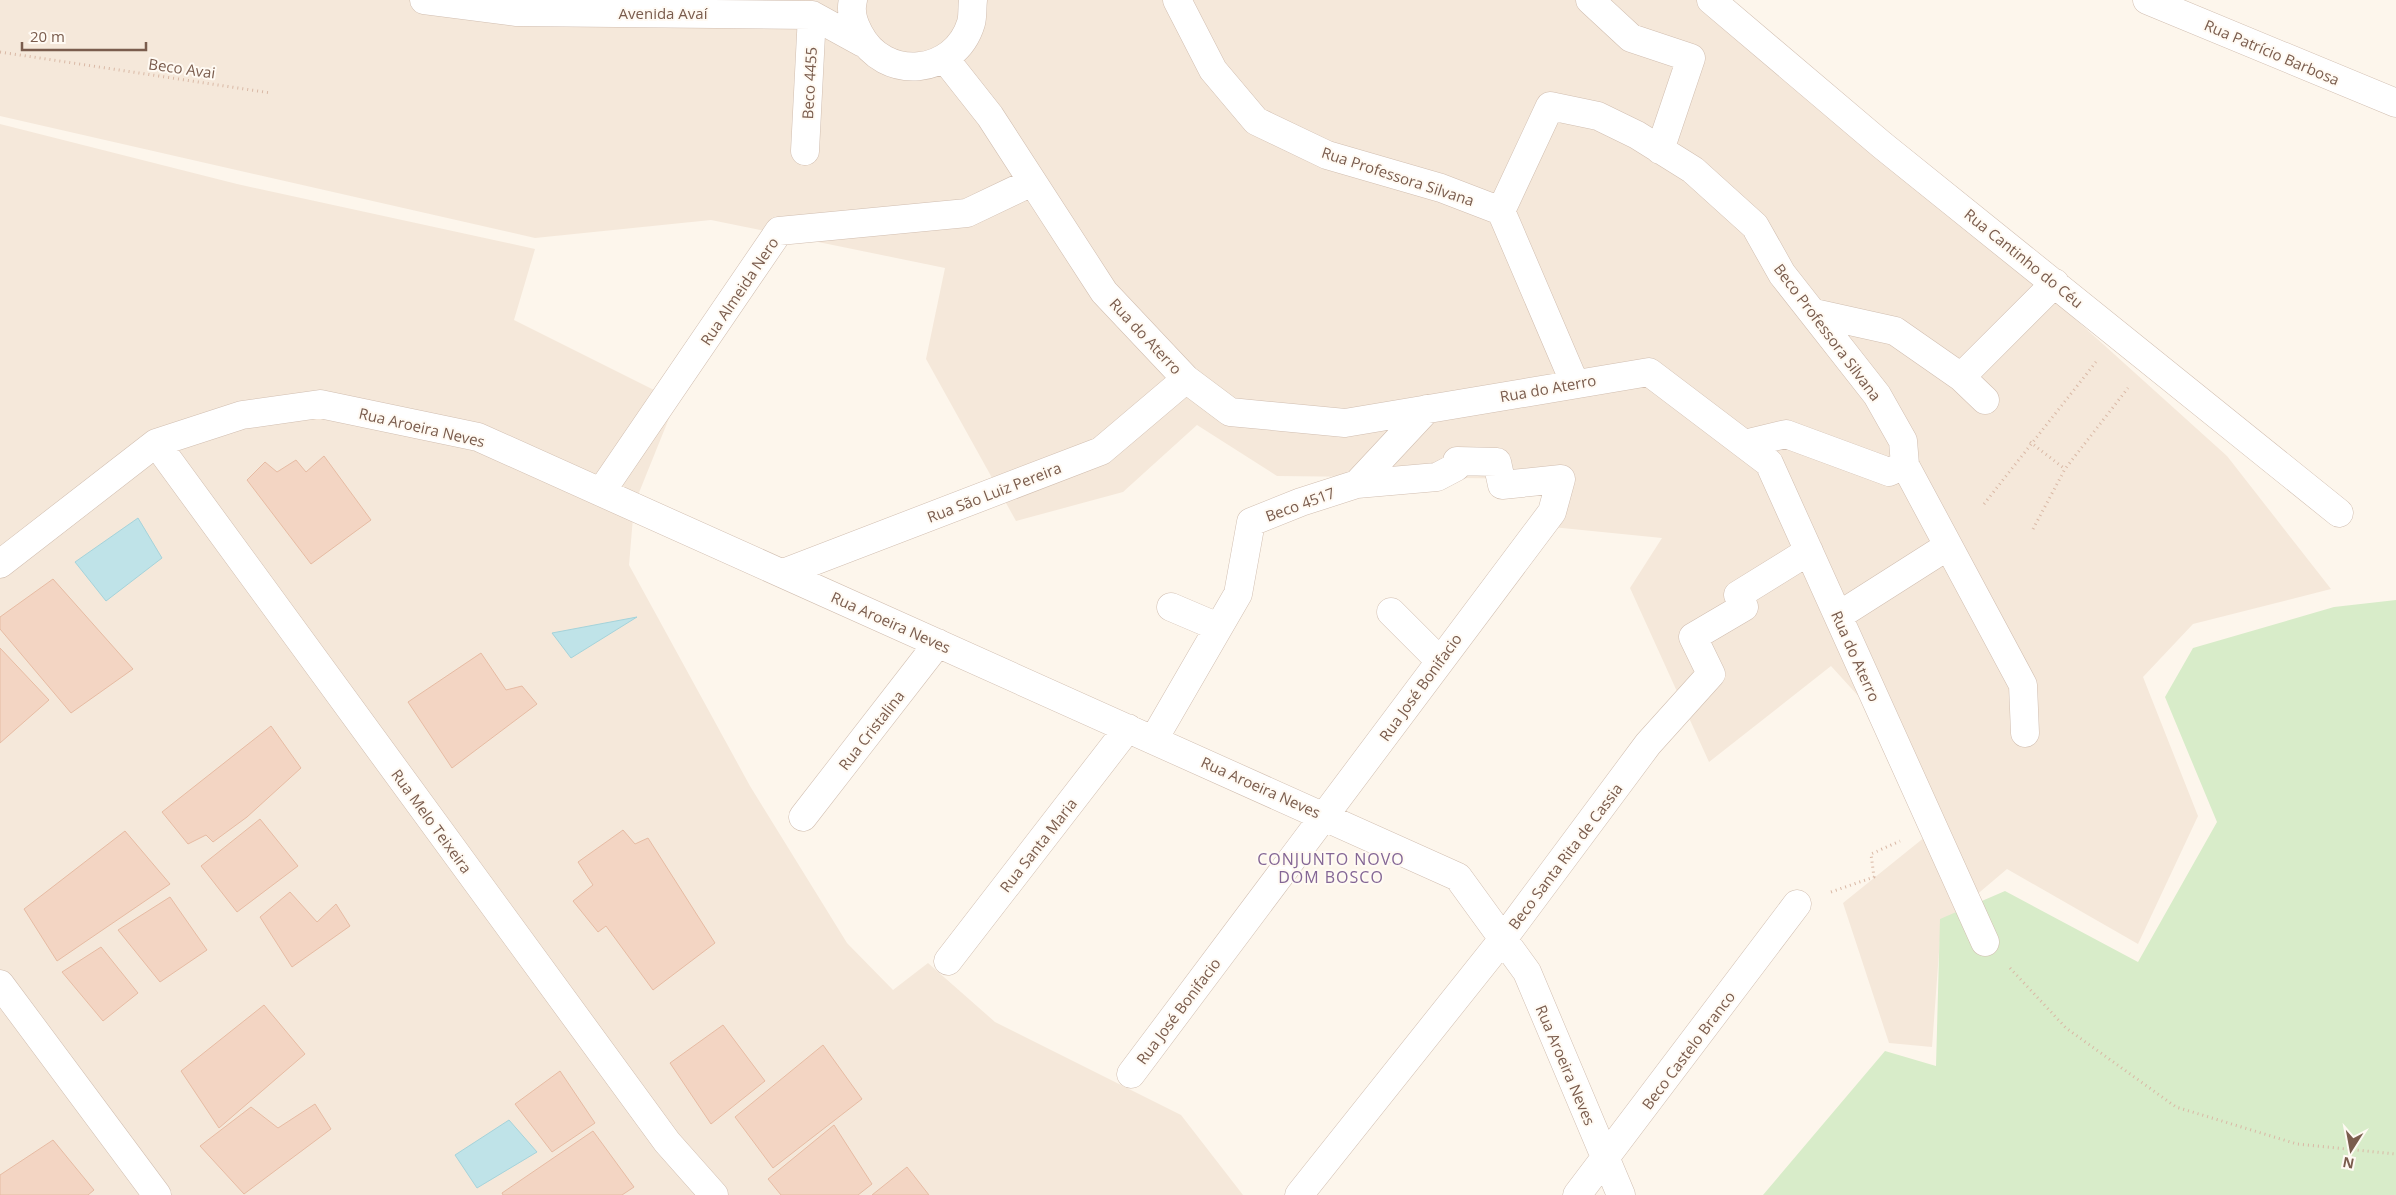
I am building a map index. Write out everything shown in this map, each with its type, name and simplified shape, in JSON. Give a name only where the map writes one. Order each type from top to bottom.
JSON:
[{"type":"street","name":"Avenida Avaí","points":[[424,0],[497,5],[517,12],[758,7],[823,8],[876,56],[892,64],[901,66],[929,66],[945,59]]},
{"type":"street","points":[[853,0],[854,24],[863,43]]},
{"type":"street","points":[[945,59],[962,43],[972,22],[973,0]]},
{"type":"street","name":"Rua Professora Silvana","points":[[1178,0],[1213,70],[1256,121],[1327,155],[1441,188],[1501,212]]},
{"type":"street","points":[[1590,0],[1631,38],[1691,58],[1660,150]]},
{"type":"street","name":"Rua Cantinho do Céu","points":[[1711,0],[1882,145],[2339,513]]},
{"type":"street","name":"Rua Patrício Barbosa","points":[[2147,0],[2396,104]]},
{"type":"street","name":"Beco 4455","points":[[805,151],[823,8]]},
{"type":"street","name":"Rua do Aterro","points":[[945,59],[990,116],[1104,292],[1186,378],[1230,412],[1345,423],[1649,372],[1769,463],[1985,942]]},
{"type":"street","name":"Beco Professora Silvana","points":[[1501,212],[1550,106],[1598,116],[1660,150],[1693,170],[1756,226],[1782,274],[1877,395],[1903,441],[1905,465],[2023,686],[2024,733]]},
{"type":"street","name":"Rua Almeida Nero","points":[[602,492],[779,231],[967,213],[1032,182]]},
{"type":"street","points":[[1501,212],[1575,384]]},
{"type":"street","points":[[1961,377],[2055,283]]},
{"type":"street","points":[[1814,313],[1895,331],[1961,377],[1985,400]]},
{"type":"street","name":"Rua São Luiz Pereira","points":[[783,573],[1101,451],[1186,378]]},
{"type":"street","name":"Rua Aroeira Neves","points":[[0,564],[156,443],[242,415],[320,404],[478,437],[1458,877],[1527,972],[1621,1195]]},
{"type":"street","name":"Beco 4517","points":[[1154,740],[1238,594],[1250,522],[1301,502],[1357,484],[1427,409]]},
{"type":"street","points":[[1744,444],[1786,434],[1890,472],[1905,465]]},
{"type":"street","name":"Rua Melo Teixeira","points":[[156,443],[668,1142],[714,1195]]},
{"type":"street","name":"Rua José Bonifacio","points":[[1131,1074],[1552,512],[1561,479],[1502,485],[1497,462],[1457,460],[1456,467],[1437,477],[1357,484]]},
{"type":"street","points":[[1838,616],[1948,546]]},
{"type":"street","name":"Beco Santa Rita de Cassia","points":[[1299,1195],[1503,939],[1648,744],[1711,674],[1693,637],[1744,607],[1738,595],[1809,551]]},
{"type":"street","points":[[1172,607],[1218,627]]},
{"type":"street","points":[[1390,612],[1440,661]]},
{"type":"street","name":"Rua Cristalina","points":[[803,817],[938,643]]},
{"type":"street","name":"Rua Santa Maria","points":[[948,961],[1128,728]]},
{"type":"street","name":"Beco Castelo Branco","points":[[1577,1195],[1797,904]]},
{"type":"street","points":[[0,984],[157,1195]]},
{"type":"path","name":"Beco Avai","points":[[0,52],[271,93]]},
{"type":"path","points":[[1984,504],[2030,442],[2118,334]]},
{"type":"path","points":[[2033,529],[2065,469],[2150,360]]},
{"type":"path","points":[[2030,442],[2065,469]]},
{"type":"path","points":[[1797,904],[1874,877],[1871,854],[1933,826]]},
{"type":"path","points":[[1985,942],[2066,1028],[2176,1108],[2297,1144],[2396,1154]]},
{"type":"shaded area","points":[[0,0],[1722,0],[2227,456],[2331,589],[2193,624],[2143,677],[2198,816],[2138,944],[2007,869],[1941,925],[1932,1047],[1889,1043],[1843,903],[1941,824],[1912,755],[1831,666],[1709,762],[1630,588],[1662,538],[1552,527],[1560,479],[1277,476],[1197,425],[1123,492],[1016,521],[926,359],[945,268],[711,220],[535,238],[0,116]]},
{"type":"shaded area","points":[[0,124],[237,184],[535,249],[514,320],[676,401],[634,505],[629,565],[750,786],[847,943],[893,990],[928,963],[995,1022],[1181,1115],[1243,1195],[0,1195]]},
{"type":"green space","points":[[2396,600],[2396,1195],[1763,1195],[1885,1051],[1936,1066],[1940,919],[2005,891],[2138,962],[2217,822],[2165,697],[2193,648],[2334,607]]},
{"type":"water","points":[[138,518],[162,558],[106,601],[75,562]]},
{"type":"water","points":[[637,617],[571,658],[552,633]]},
{"type":"water","points":[[509,1120],[537,1152],[477,1188],[455,1155]]},
{"type":"building","points":[[324,456],[371,520],[311,564],[247,480],[265,462],[277,472],[296,460],[306,472]]},
{"type":"building","points":[[53,579],[133,669],[71,713],[0,629],[0,617]]},
{"type":"building","points":[[0,648],[49,700],[0,743]]},
{"type":"building","points":[[481,653],[506,690],[522,686],[537,704],[452,768],[408,702]]},
{"type":"building","points":[[271,726],[301,768],[247,817],[213,842],[206,835],[188,844],[162,812]]},
{"type":"building","points":[[260,819],[298,866],[237,912],[201,866]]},
{"type":"building","points":[[623,830],[635,844],[648,838],[715,943],[653,990],[606,926],[598,932],[573,901],[593,885],[578,862]]},
{"type":"building","points":[[125,831],[170,884],[57,961],[24,909]]},
{"type":"building","points":[[290,892],[317,922],[336,904],[350,926],[292,967],[260,917]]},
{"type":"building","points":[[170,897],[207,950],[160,982],[118,930]]},
{"type":"building","points":[[101,947],[138,993],[103,1021],[62,972]]},
{"type":"building","points":[[264,1005],[305,1054],[219,1128],[181,1071]]},
{"type":"building","points":[[723,1025],[765,1081],[711,1124],[670,1063]]},
{"type":"building","points":[[823,1045],[862,1099],[773,1168],[735,1117]]},
{"type":"building","points":[[560,1071],[595,1123],[552,1152],[515,1104]]},
{"type":"building","points":[[315,1104],[331,1129],[244,1194],[200,1146],[251,1107],[278,1128]]},
{"type":"building","points":[[834,1125],[872,1184],[858,1195],[781,1195],[768,1179]]},
{"type":"building","points":[[593,1131],[634,1187],[622,1195],[503,1195],[502,1193]]},
{"type":"building","points":[[53,1140],[94,1190],[88,1195],[0,1195],[0,1175]]},
{"type":"building","points":[[907,1167],[929,1195],[872,1195]]},
{"type":"district","name":"CONJUNTO NOVO DOM BOSCO","points":[[1331,868]]}]
